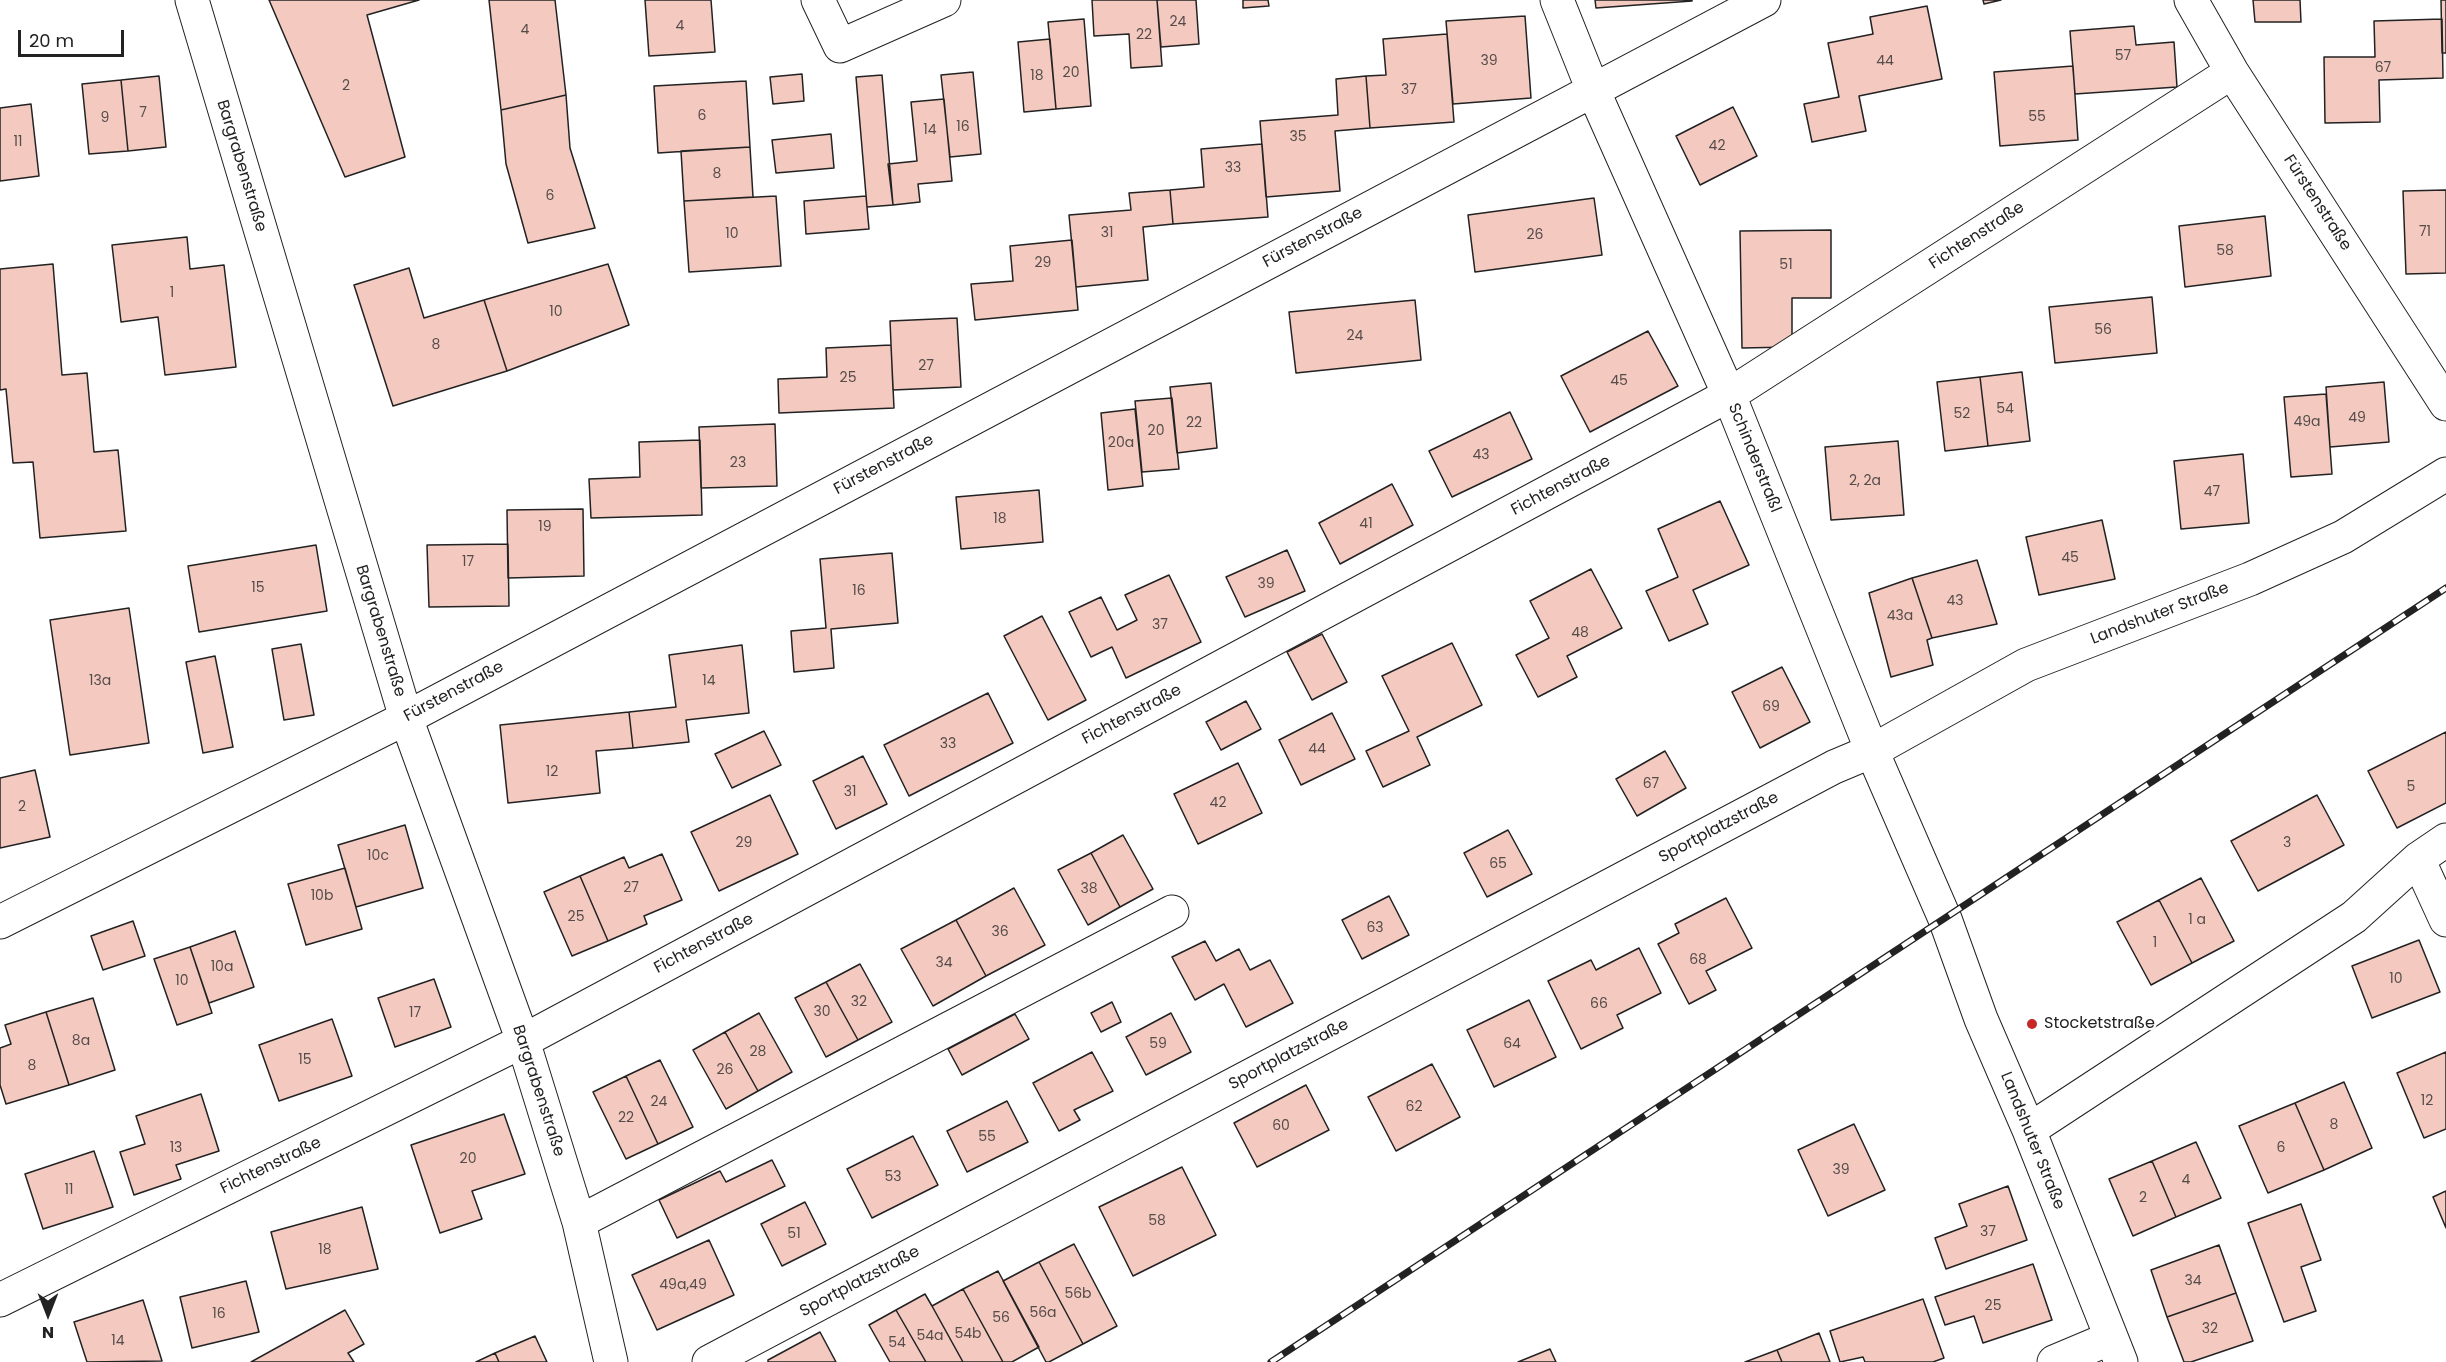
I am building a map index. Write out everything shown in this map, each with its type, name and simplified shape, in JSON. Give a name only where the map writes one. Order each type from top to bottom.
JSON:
[{"type":"street","name":"Bargrabenstraße","points":[[192,0],[406,718],[523,1041],[579,1222],[611,1362]]},
{"type":"street","points":[[818,0],[840,46],[944,0]]},
{"type":"street","name":"Schinderstraßl","points":[[1557,0],[1593,90],[1729,396],[1872,751],[1945,919]]},
{"type":"street","name":"Fürstenstraße","points":[[0,922],[406,718],[1764,0]]},
{"type":"street","name":"Fürstenstraße","points":[[2191,0],[2232,72],[2446,404]]},
{"type":"street","name":"Fichtenstraße","points":[[0,1300],[523,1041],[1729,396],[2232,72]]},
{"type":"street","name":"Landshuter Straße","points":[[1872,751],[2026,665],[2250,579],[2343,537],[2446,474]]},
{"type":"street","name":"Sportplatzstraße","points":[[709,1362],[1834,767],[1872,751]]},
{"type":"street","points":[[2029,1130],[2354,917],[2418,859],[2446,840]]},
{"type":"street","points":[[2418,859],[2446,920]]},
{"type":"street","points":[[579,1222],[1172,912]]},
{"type":"street","name":"Landshuter Straße","points":[[1945,919],[1981,1019],[2029,1130],[2116,1350]]},
{"type":"street","points":[[2054,1362],[2116,1350]]},
{"type":"building","points":[[269,0],[419,0],[367,15],[405,157],[345,177]]},
{"type":"building","points":[[489,0],[555,0],[566,95],[501,110]]},
{"type":"building","points":[[645,0],[711,0],[715,52],[649,56]]},
{"type":"building","points":[[1092,0],[1157,0],[1162,66],[1131,68],[1129,34],[1094,36]]},
{"type":"building","points":[[1157,0],[1196,0],[1199,44],[1161,47]]},
{"type":"building","points":[[1243,0],[1268,0],[1269,6],[1243,8]]},
{"type":"building","points":[[1595,0],[1692,0],[1692,1],[1596,8]]},
{"type":"building","points":[[1983,0],[2001,0],[1984,4]]},
{"type":"building","points":[[2253,0],[2300,0],[2301,22],[2255,22]]},
{"type":"building","points":[[2441,0],[2446,0],[2446,53],[2442,53]]},
{"type":"building","points":[[1927,6],[1942,79],[1859,96],[1866,131],[1812,142],[1804,104],[1839,97],[1828,43],[1873,34],[1870,17]]},
{"type":"building","points":[[1525,16],[1531,98],[1453,104],[1446,21]]},
{"type":"building","points":[[1084,19],[1091,106],[1056,109],[1048,22]]},
{"type":"building","points":[[2442,19],[2443,78],[2379,80],[2380,122],[2325,123],[2324,57],[2375,57],[2374,21]]},
{"type":"building","points":[[2134,26],[2136,45],[2174,42],[2177,87],[2075,94],[2070,31]]},
{"type":"building","points":[[1447,34],[1454,122],[1370,128],[1366,76],[1386,75],[1383,39]]},
{"type":"building","points":[[1050,39],[1056,109],[1024,112],[1018,42]]},
{"type":"building","points":[[2073,66],[2078,140],[2000,146],[1994,72]]},
{"type":"building","points":[[973,72],[981,154],[950,157],[941,75]]},
{"type":"building","points":[[802,74],[804,101],[773,104],[770,77]]},
{"type":"building","points":[[882,75],[893,205],[867,207],[856,77]]},
{"type":"building","points":[[159,76],[166,147],[128,151],[121,80]]},
{"type":"building","points":[[1366,76],[1370,128],[1335,131],[1340,191],[1266,197],[1260,121],[1338,115],[1336,79]]},
{"type":"building","points":[[121,80],[128,151],[89,154],[82,84]]},
{"type":"building","points":[[746,81],[750,147],[658,153],[654,86]]},
{"type":"building","points":[[566,95],[570,148],[595,228],[528,243],[506,164],[501,110]]},
{"type":"building","points":[[944,99],[952,181],[918,184],[920,202],[893,205],[888,164],[917,161],[911,102]]},
{"type":"building","points":[[31,104],[39,176],[0,181],[0,108]]},
{"type":"building","points":[[1733,107],[1757,156],[1700,185],[1676,136]]},
{"type":"building","points":[[831,134],[834,168],[776,173],[772,140]]},
{"type":"building","points":[[1262,144],[1268,217],[1173,224],[1170,190],[1204,187],[1201,149]]},
{"type":"building","points":[[750,147],[753,197],[684,201],[681,151]]},
{"type":"building","points":[[1170,190],[1173,224],[1143,227],[1148,280],[1076,287],[1069,215],[1131,210],[1129,193]]},
{"type":"building","points":[[2446,190],[2446,273],[2406,274],[2403,191]]},
{"type":"building","points":[[776,196],[781,266],[689,272],[684,201]]},
{"type":"building","points":[[866,196],[869,229],[806,234],[804,201]]},
{"type":"building","points":[[1594,198],[1602,255],[1475,272],[1468,215]]},
{"type":"building","points":[[2265,216],[2271,276],[2185,287],[2179,226]]},
{"type":"building","points":[[1831,230],[1831,298],[1792,298],[1792,347],[1742,348],[1740,231]]},
{"type":"building","points":[[187,237],[190,269],[224,265],[236,367],[165,375],[158,317],[121,322],[112,245]]},
{"type":"building","points":[[1072,240],[1078,310],[975,320],[971,284],[1013,281],[1010,246]]},
{"type":"building","points":[[53,264],[62,375],[87,373],[94,452],[118,450],[126,531],[40,538],[33,462],[13,463],[6,389],[0,390],[0,269]]},
{"type":"building","points":[[608,264],[629,325],[507,371],[484,300]]},
{"type":"building","points":[[409,268],[424,318],[484,300],[507,371],[393,406],[354,285]]},
{"type":"building","points":[[2152,297],[2157,353],[2055,363],[2049,307]]},
{"type":"building","points":[[1415,300],[1421,360],[1296,373],[1289,312]]},
{"type":"building","points":[[957,318],[961,387],[893,390],[890,321]]},
{"type":"building","points":[[1648,331],[1678,386],[1590,432],[1561,376]]},
{"type":"building","points":[[891,345],[894,408],[779,413],[778,379],[827,377],[826,348]]},
{"type":"building","points":[[2022,372],[2030,441],[1988,446],[1980,377]]},
{"type":"building","points":[[1980,377],[1988,446],[1945,451],[1937,382]]},
{"type":"building","points":[[2384,382],[2389,442],[2330,447],[2326,387]]},
{"type":"building","points":[[1211,383],[1217,448],[1177,453],[1170,387]]},
{"type":"building","points":[[2326,394],[2332,474],[2291,477],[2284,397]]},
{"type":"building","points":[[1172,398],[1179,469],[1142,472],[1135,401]]},
{"type":"building","points":[[1135,409],[1143,486],[1108,490],[1101,413]]},
{"type":"building","points":[[1510,412],[1532,459],[1452,497],[1429,451]]},
{"type":"building","points":[[775,424],[777,486],[701,488],[699,427]]},
{"type":"building","points":[[700,440],[702,515],[591,518],[589,479],[640,477],[639,442]]},
{"type":"building","points":[[1898,441],[1904,515],[1831,520],[1825,447]]},
{"type":"building","points":[[2243,454],[2249,523],[2181,529],[2174,461]]},
{"type":"building","points":[[1392,484],[1413,525],[1340,564],[1319,523]]},
{"type":"building","points":[[1039,490],[1043,542],[961,549],[956,497]]},
{"type":"building","points":[[1720,501],[1749,565],[1693,590],[1708,624],[1669,641],[1646,591],[1678,577],[1658,529]]},
{"type":"building","points":[[583,509],[584,576],[508,578],[507,510]]},
{"type":"building","points":[[2102,520],[2115,579],[2039,595],[2026,537]]},
{"type":"building","points":[[508,544],[509,606],[429,607],[427,545]]},
{"type":"building","points":[[316,545],[327,611],[199,632],[188,566]]},
{"type":"building","points":[[1287,550],[1305,591],[1245,617],[1226,577]]},
{"type":"building","points":[[892,553],[898,623],[831,629],[834,668],[794,672],[791,631],[826,628],[820,559]]},
{"type":"building","points":[[1977,560],[1997,624],[1932,638],[1912,578]]},
{"type":"building","points":[[1591,569],[1622,628],[1567,656],[1577,677],[1538,697],[1516,655],[1549,638],[1530,601]]},
{"type":"building","points":[[1169,575],[1201,642],[1126,678],[1112,647],[1091,657],[1069,612],[1101,597],[1117,630],[1137,620],[1125,595]]},
{"type":"building","points":[[1912,578],[1932,638],[1927,640],[1933,665],[1891,677],[1869,593]]},
{"type":"building","points":[[129,608],[149,743],[70,755],[50,620]]},
{"type":"building","points":[[1042,616],[1086,700],[1048,720],[1004,636]]},
{"type":"building","points":[[1322,634],[1347,682],[1312,700],[1287,652]]},
{"type":"building","points":[[1452,643],[1482,705],[1417,737],[1430,765],[1383,787],[1366,751],[1409,731],[1382,676]]},
{"type":"building","points":[[301,644],[314,715],[284,720],[272,649]]},
{"type":"building","points":[[742,645],[749,713],[686,720],[689,742],[633,748],[629,712],[676,707],[669,655]]},
{"type":"building","points":[[215,656],[233,747],[203,753],[186,662]]},
{"type":"building","points":[[1782,667],[1810,722],[1760,748],[1732,692]]},
{"type":"building","points":[[988,693],[1013,743],[909,796],[884,745]]},
{"type":"building","points":[[1246,701],[1261,729],[1221,750],[1206,722]]},
{"type":"building","points":[[629,712],[633,748],[596,751],[600,793],[508,803],[500,725]]},
{"type":"building","points":[[1332,713],[1355,759],[1301,785],[1279,740]]},
{"type":"building","points":[[764,731],[781,765],[732,788],[715,754]]},
{"type":"building","points":[[2446,732],[2446,803],[2397,828],[2368,771]]},
{"type":"building","points":[[1665,751],[1686,788],[1637,816],[1616,779]]},
{"type":"building","points":[[863,756],[887,804],[836,829],[813,781]]},
{"type":"building","points":[[1238,763],[1262,813],[1198,844],[1174,794]]},
{"type":"building","points":[[35,770],[50,837],[0,848],[0,778]]},
{"type":"building","points":[[770,795],[798,854],[719,891],[691,832]]},
{"type":"building","points":[[2317,795],[2344,845],[2258,891],[2231,841]]},
{"type":"building","points":[[405,825],[423,888],[356,907],[338,845]]},
{"type":"building","points":[[1508,830],[1532,874],[1487,897],[1464,853]]},
{"type":"building","points":[[1123,835],[1153,889],[1120,907],[1091,853]]},
{"type":"building","points":[[1091,853],[1120,907],[1088,925],[1058,870]]},
{"type":"building","points":[[662,854],[682,900],[644,916],[647,924],[608,941],[580,876],[624,857],[629,868]]},
{"type":"building","points":[[345,868],[362,929],[306,945],[288,884]]},
{"type":"building","points":[[580,876],[608,941],[572,956],[544,892]]},
{"type":"building","points":[[2201,878],[2234,941],[2192,963],[2159,900]]},
{"type":"building","points":[[1014,888],[1045,945],[986,976],[956,920]]},
{"type":"building","points":[[1389,896],[1409,935],[1362,959],[1342,920]]},
{"type":"building","points":[[1726,898],[1752,948],[1706,971],[1716,990],[1689,1004],[1658,944],[1679,933],[1675,924]]},
{"type":"building","points":[[2159,900],[2192,963],[2151,985],[2117,922]]},
{"type":"building","points":[[956,920],[986,976],[933,1006],[901,949]]},
{"type":"building","points":[[133,921],[145,956],[103,970],[91,936]]},
{"type":"building","points":[[235,931],[254,987],[209,1003],[190,947]]},
{"type":"building","points":[[2419,940],[2440,992],[2372,1018],[2352,966]]},
{"type":"building","points":[[1205,941],[1216,961],[1239,949],[1250,970],[1270,960],[1293,1003],[1246,1027],[1224,984],[1195,1000],[1172,957]]},
{"type":"building","points":[[190,947],[212,1013],[177,1025],[154,959]]},
{"type":"building","points":[[1639,948],[1661,993],[1617,1015],[1623,1028],[1581,1049],[1548,981],[1591,960],[1596,970]]},
{"type":"building","points":[[860,964],[892,1022],[858,1040],[826,982]]},
{"type":"building","points":[[434,979],[451,1027],[395,1047],[378,998]]},
{"type":"building","points":[[826,982],[858,1040],[826,1057],[795,998]]},
{"type":"building","points":[[93,998],[115,1070],[69,1085],[46,1012]]},
{"type":"building","points":[[1529,1000],[1556,1057],[1494,1087],[1467,1030]]},
{"type":"building","points":[[1112,1002],[1121,1022],[1101,1032],[1091,1013]]},
{"type":"building","points":[[46,1012],[69,1085],[6,1104],[0,1085],[0,1048],[11,1044],[5,1025]]},
{"type":"building","points":[[759,1013],[792,1072],[758,1091],[725,1032]]},
{"type":"building","points":[[1171,1013],[1191,1052],[1146,1075],[1126,1037]]},
{"type":"building","points":[[1015,1014],[1029,1039],[962,1075],[948,1049]]},
{"type":"building","points":[[332,1019],[352,1076],[279,1101],[259,1045]]},
{"type":"building","points":[[725,1032],[758,1091],[726,1109],[693,1050]]},
{"type":"building","points":[[1092,1052],[1113,1091],[1074,1110],[1080,1120],[1059,1131],[1033,1083]]},
{"type":"building","points":[[2446,1052],[2446,1129],[2424,1138],[2397,1073]]},
{"type":"building","points":[[660,1060],[693,1127],[658,1144],[626,1076]]},
{"type":"building","points":[[1432,1064],[1460,1117],[1396,1151],[1368,1097]]},
{"type":"building","points":[[626,1076],[658,1144],[626,1159],[593,1092]]},
{"type":"building","points":[[2344,1082],[2372,1148],[2324,1170],[2295,1103]]},
{"type":"building","points":[[1306,1085],[1329,1130],[1257,1167],[1234,1123]]},
{"type":"building","points":[[201,1094],[219,1151],[176,1165],[181,1179],[134,1195],[120,1152],[145,1144],[136,1116]]},
{"type":"building","points":[[1007,1101],[1028,1142],[967,1172],[947,1131]]},
{"type":"building","points":[[2295,1103],[2324,1170],[2268,1193],[2239,1126]]},
{"type":"building","points":[[504,1114],[525,1174],[472,1191],[482,1219],[440,1233],[411,1145]]},
{"type":"building","points":[[1854,1124],[1885,1190],[1828,1216],[1798,1150]]},
{"type":"building","points":[[913,1136],[938,1185],[872,1218],[847,1169]]},
{"type":"building","points":[[2196,1142],[2221,1198],[2176,1217],[2152,1161]]},
{"type":"building","points":[[94,1151],[113,1207],[43,1229],[25,1174]]},
{"type":"building","points":[[772,1160],[785,1186],[677,1238],[659,1200],[720,1171],[726,1182]]},
{"type":"building","points":[[2152,1161],[2176,1217],[2133,1236],[2109,1179]]},
{"type":"building","points":[[1182,1167],[1216,1235],[1133,1276],[1099,1207]]},
{"type":"building","points":[[2008,1186],[2027,1240],[1946,1269],[1935,1238],[1967,1226],[1959,1204]]},
{"type":"building","points":[[2446,1191],[2446,1228],[2433,1197]]},
{"type":"building","points":[[805,1202],[826,1244],[782,1266],[761,1224]]},
{"type":"building","points":[[2301,1204],[2321,1260],[2301,1267],[2316,1311],[2284,1322],[2248,1223]]},
{"type":"building","points":[[362,1207],[378,1269],[286,1289],[271,1232]]},
{"type":"building","points":[[709,1240],[734,1295],[657,1330],[632,1275]]},
{"type":"building","points":[[1074,1244],[1117,1326],[1083,1344],[1039,1262]]},
{"type":"building","points":[[2219,1245],[2236,1293],[2167,1317],[2151,1270]]},
{"type":"building","points":[[1039,1262],[1083,1344],[1049,1362],[1046,1362],[1003,1281]]},
{"type":"building","points":[[2033,1264],[2052,1320],[1983,1343],[1974,1316],[1945,1325],[1935,1297]]},
{"type":"building","points":[[998,1271],[1039,1347],[1012,1362],[1003,1362],[963,1289]]},
{"type":"building","points":[[246,1281],[259,1332],[192,1348],[180,1297]]},
{"type":"building","points":[[963,1289],[1003,1362],[963,1362],[932,1306]]},
{"type":"building","points":[[2236,1293],[2253,1341],[2191,1362],[2184,1362],[2167,1317]]},
{"type":"building","points":[[925,1294],[963,1362],[926,1362],[896,1310]]},
{"type":"building","points":[[1923,1299],[1944,1358],[1933,1362],[1865,1362],[1863,1357],[1840,1362],[1830,1331]]},
{"type":"building","points":[[143,1300],[162,1361],[87,1362],[74,1322]]},
{"type":"building","points":[[345,1310],[364,1344],[348,1353],[354,1362],[251,1362]]},
{"type":"building","points":[[896,1310],[926,1362],[890,1362],[869,1325]]},
{"type":"building","points":[[820,1332],[836,1362],[768,1362],[768,1360]]},
{"type":"building","points":[[1819,1333],[1830,1362],[1782,1362],[1777,1350]]},
{"type":"building","points":[[535,1336],[547,1362],[499,1362],[495,1353]]},
{"type":"building","points":[[1550,1349],[1556,1362],[1518,1362]]},
{"type":"building","points":[[1777,1350],[1782,1362],[1745,1362]]},
{"type":"building","points":[[495,1353],[499,1362],[476,1362]]},
{"type":"railway","points":[[1271,1362],[2446,588]]},
{"type":"place","name":"Stocketstraße","points":[[2032,1024]]}]
